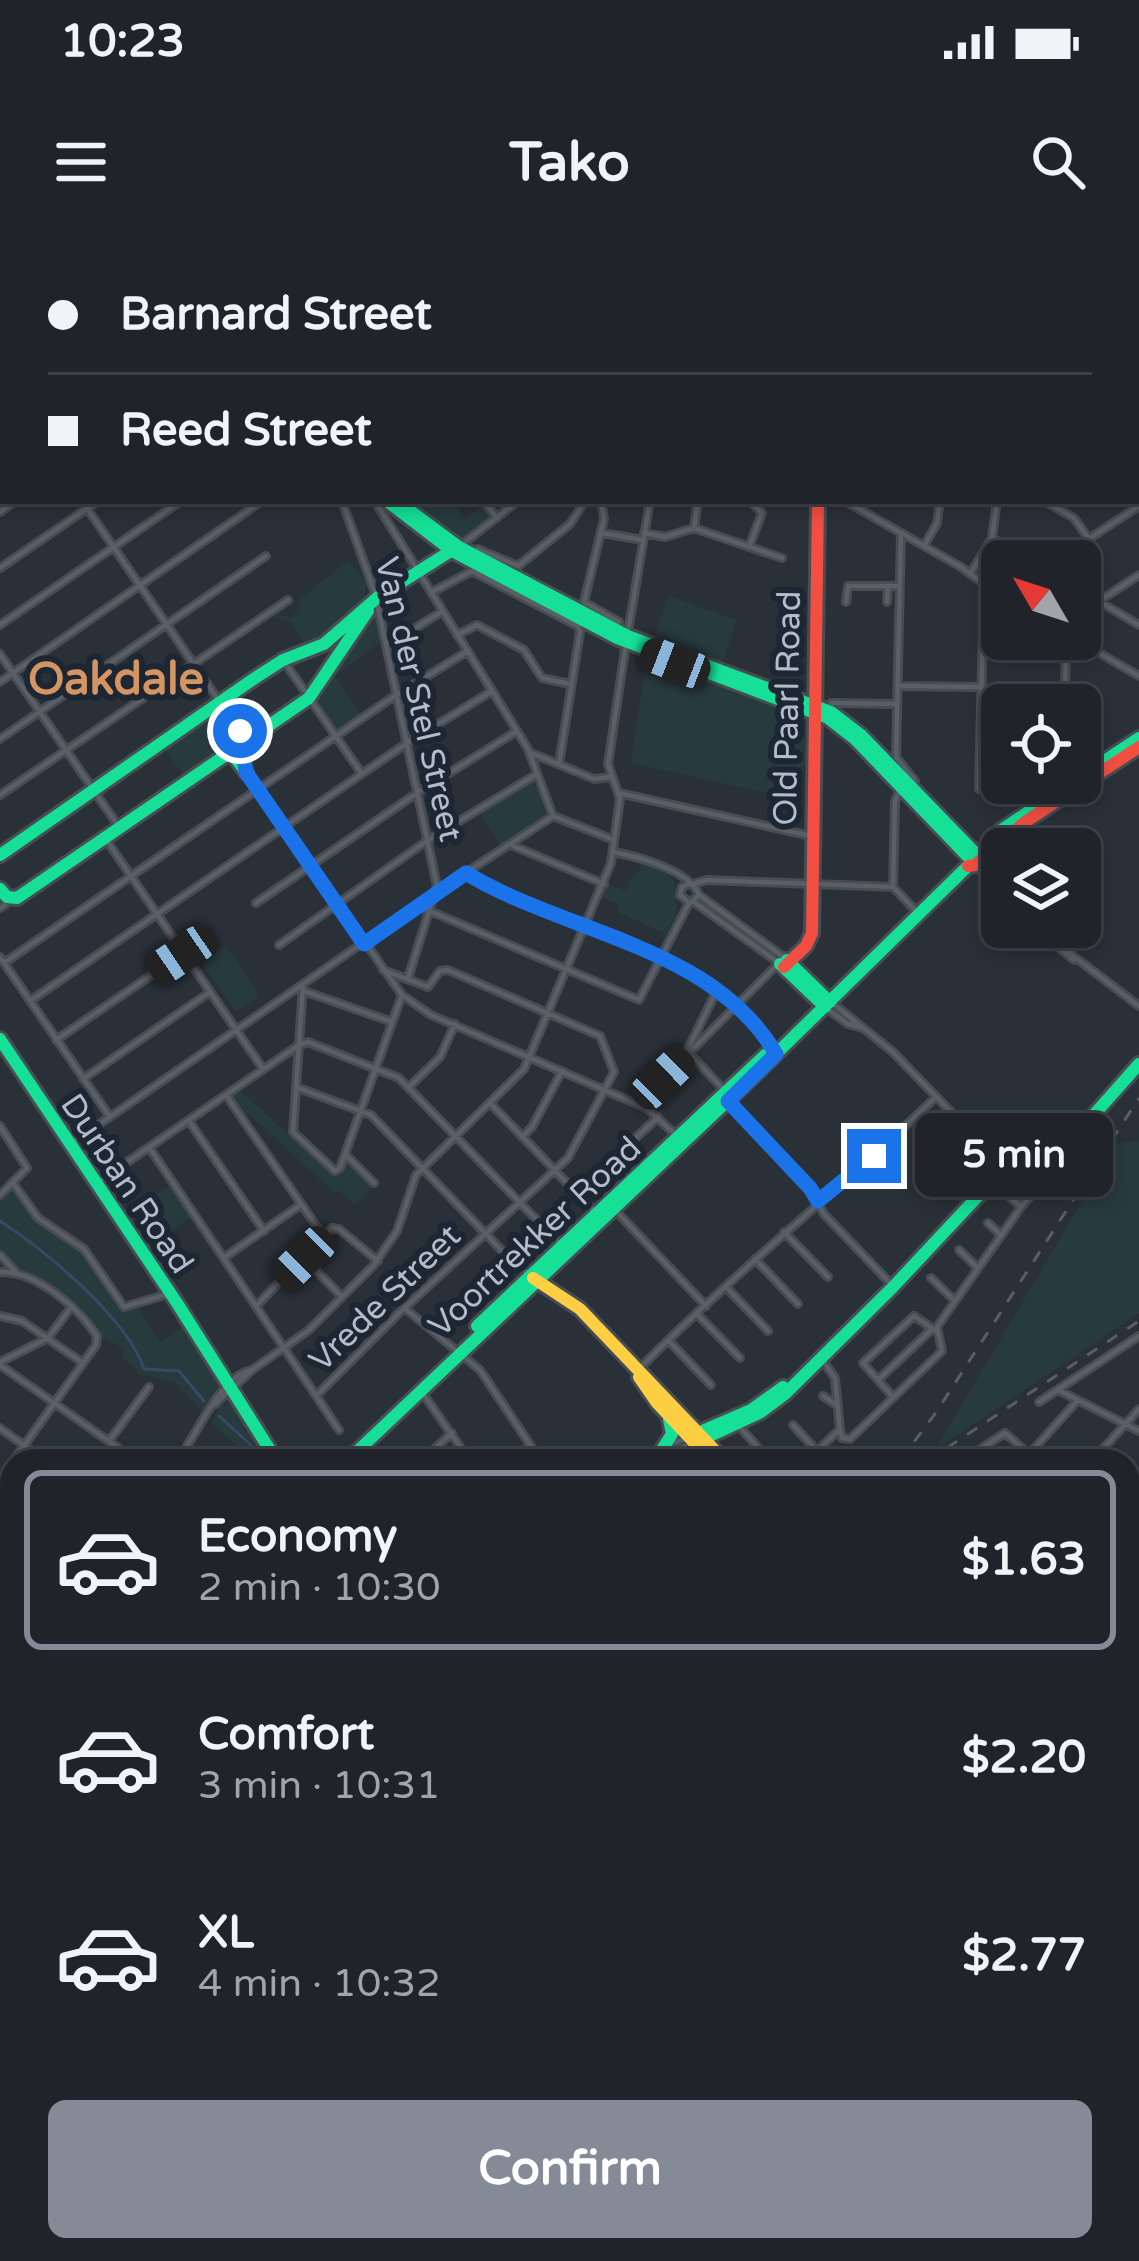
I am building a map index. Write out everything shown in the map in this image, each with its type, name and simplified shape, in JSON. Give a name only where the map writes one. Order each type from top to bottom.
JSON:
[{"type":"main road","points":[[384,504],[450,547],[627,639],[813,707],[853,728],[974,861]]},
{"type":"main road","points":[[400,504],[450,547]]},
{"type":"main road","name":"Old Paarl Road","points":[[785,962],[811,938],[818,504]]},
{"type":"main road","points":[[0,854],[284,660],[324,644],[377,598],[435,562],[450,547],[475,546],[627,639]]},
{"type":"main road","points":[[0,889],[8,898],[17,898],[309,698],[377,598]]},
{"type":"main road","points":[[1101,766],[1138,742]]},
{"type":"main road","points":[[230,752],[246,772]]},
{"type":"main road","points":[[901,784],[974,861]]},
{"type":"main road","points":[[974,861],[1039,804]]},
{"type":"main road","points":[[974,861],[1053,804]]},
{"type":"main road","points":[[1025,813],[1028,816],[1053,804]]},
{"type":"main road","name":"Voortrekker Road","points":[[351,1449],[974,861]]},
{"type":"main road","name":"Old Paarl Road","points":[[785,962],[805,939],[810,917]]},
{"type":"main road","points":[[785,962],[825,1002]]},
{"type":"main road","name":"Durban Road","points":[[0,1044],[274,1449]]},
{"type":"main road","name":"Voortrekker Road","points":[[727,1097],[775,1051]]},
{"type":"main road","points":[[696,1438],[777,1401],[893,1287],[1004,1167],[1022,1153],[1065,1138],[1090,1121],[1139,1064]]},
{"type":"main road","name":"Voortrekker Road","points":[[531,1281],[562,1246],[605,1212]]},
{"type":"main road","points":[[531,1281],[584,1315],[703,1449]]},
{"type":"main road","name":"Voortrekker Road","points":[[359,1449],[459,1349]]},
{"type":"main road","points":[[637,1370],[672,1430],[663,1448]]},
{"type":"main road","points":[[666,1413],[710,1449]]},
{"type":"street","points":[[84,504],[220,702],[244,742],[246,772],[402,995],[422,1011],[638,1104],[680,1140]]},
{"type":"street","points":[[0,568],[93,504]]},
{"type":"street","points":[[0,626],[177,504]]},
{"type":"street","points":[[0,682],[258,504]]},
{"type":"street","name":"Van der Stel Street","points":[[343,504],[377,598],[438,892],[408,978]]},
{"type":"street","points":[[383,504],[418,572],[529,752],[553,816],[614,840]]},
{"type":"street","points":[[486,504],[497,518]]},
{"type":"street","points":[[514,504],[475,546],[518,566],[570,524],[583,504]]},
{"type":"street","points":[[601,504],[602,533],[584,602],[619,622]]},
{"type":"street","points":[[185,1449],[230,1384],[285,1347],[378,1261],[397,1231],[412,1184],[423,1168],[520,1073],[529,1057],[604,884],[613,852],[619,793],[608,767],[649,504]]},
{"type":"street","points":[[694,528],[698,504]]},
{"type":"street","points":[[749,547],[762,513],[753,504]]},
{"type":"street","points":[[850,504],[981,584]]},
{"type":"street","points":[[924,546],[937,523],[940,504]]},
{"type":"street","points":[[970,574],[992,538],[997,504]]},
{"type":"street","points":[[1049,504],[1075,518],[1089,539],[1139,506]]},
{"type":"street","points":[[602,533],[669,536],[694,528],[782,558]]},
{"type":"street","points":[[901,533],[897,759],[915,781]]},
{"type":"street","points":[[992,538],[996,540]]},
{"type":"street","points":[[0,739],[266,556]]},
{"type":"street","points":[[431,592],[472,571],[575,625],[580,632],[559,764]]},
{"type":"street","points":[[1101,601],[1139,575]]},
{"type":"street","points":[[846,602],[848,586],[900,586]]},
{"type":"street","points":[[887,602],[888,586]]},
{"type":"street","points":[[0,795],[288,600]]},
{"type":"street","points":[[1101,603],[1139,625]]},
{"type":"street","points":[[386,646],[442,611]]},
{"type":"street","points":[[458,634],[476,625],[524,650],[542,679],[572,684]]},
{"type":"street","points":[[110,1118],[2,960],[468,651]]},
{"type":"street","points":[[0,654],[119,827]]},
{"type":"street","points":[[1101,655],[1139,676]]},
{"type":"street","points":[[284,660],[362,774]]},
{"type":"street","points":[[898,686],[981,687],[979,789]]},
{"type":"street","points":[[30,1001],[407,743],[492,691]]},
{"type":"street","points":[[831,703],[897,704]]},
{"type":"street","points":[[256,903],[517,731]]},
{"type":"street","points":[[529,752],[594,779],[611,777]]},
{"type":"street","points":[[534,765],[545,758]]},
{"type":"street","points":[[278,945],[428,841],[537,774]]},
{"type":"street","points":[[893,887],[895,805],[901,784]]},
{"type":"street","points":[[619,793],[811,836]]},
{"type":"street","points":[[69,1145],[553,816]]},
{"type":"street","points":[[105,837],[263,1069]]},
{"type":"street","points":[[516,842],[604,884]]},
{"type":"street","points":[[613,852],[657,862],[691,884],[695,898]]},
{"type":"street","points":[[974,861],[981,866]]},
{"type":"street","points":[[974,861],[981,869]]},
{"type":"street","points":[[673,872],[680,896],[678,921]]},
{"type":"street","points":[[466,873],[661,958],[718,990],[775,1051]]},
{"type":"street","points":[[680,896],[691,884],[711,881],[893,887],[919,914]]},
{"type":"street","points":[[418,906],[640,1000],[678,921],[711,881]]},
{"type":"street","points":[[638,1104],[785,962],[695,898],[680,896]]},
{"type":"street","points":[[1061,948],[1139,1006]]},
{"type":"street","points":[[1067,948],[1094,973]]},
{"type":"street","points":[[56,1040],[184,953]]},
{"type":"street","points":[[382,970],[428,987],[440,971],[448,970],[604,1041],[614,1068],[606,1089]]},
{"type":"street","points":[[392,983],[399,975]]},
{"type":"street","points":[[303,988],[392,1022]]},
{"type":"street","points":[[303,988],[293,1132],[335,1171],[402,995]]},
{"type":"street","points":[[686,1056],[718,990]]},
{"type":"street","points":[[83,1078],[210,992]]},
{"type":"street","points":[[825,1002],[848,1024],[863,1028],[893,1052],[1004,1167]]},
{"type":"street","points":[[409,1087],[440,1057],[455,1024]]},
{"type":"street","points":[[96,1184],[308,1042],[376,1066],[409,1087],[562,1246]]},
{"type":"street","points":[[686,1056],[810,1188],[830,1221],[893,1287]]},
{"type":"street","points":[[522,1136],[533,1125],[562,1071]]},
{"type":"street","points":[[296,1087],[371,1115],[531,1281]]},
{"type":"street","name":"Vrede Street","points":[[317,1396],[570,1155],[606,1089]]},
{"type":"street","points":[[226,1095],[324,1237]]},
{"type":"street","points":[[637,1370],[936,1096]]},
{"type":"street","points":[[490,1103],[577,1193],[605,1212],[706,1306]]},
{"type":"street","points":[[577,1193],[658,1117]]},
{"type":"street","points":[[188,1120],[264,1231]]},
{"type":"street","points":[[0,1126],[27,1171],[0,1195]]},
{"type":"street","points":[[877,1382],[933,1331],[1021,1207],[1068,1152],[1065,1138]]},
{"type":"street","points":[[149,1147],[339,1430]]},
{"type":"street","points":[[345,1154],[374,1183]]},
{"type":"street","points":[[13,1183],[38,1218],[84,1249],[125,1308],[170,1293]]},
{"type":"street","points":[[1011,1198],[1021,1207]]},
{"type":"street","points":[[225,1257],[301,1205]]},
{"type":"street","points":[[988,1223],[1001,1234]]},
{"type":"street","points":[[257,1305],[331,1229],[339,1229],[378,1261]]},
{"type":"street","points":[[784,1232],[828,1277]]},
{"type":"street","points":[[958,1250],[978,1268]]},
{"type":"street","points":[[0,1255],[15,1271],[72,1306],[95,1332],[96,1345],[21,1449]]},
{"type":"street","points":[[304,1258],[342,1298]]},
{"type":"street","points":[[755,1259],[798,1304]]},
{"type":"street","points":[[0,1272],[15,1271]]},
{"type":"street","points":[[932,1279],[955,1300]]},
{"type":"street","points":[[726,1287],[768,1330]]},
{"type":"street","points":[[72,1306],[48,1338],[0,1363],[120,1449]]},
{"type":"street","points":[[402,1311],[459,1349],[480,1370],[530,1447],[527,1449]]},
{"type":"street","points":[[697,1314],[740,1358]]},
{"type":"street","points":[[0,1316],[22,1321],[83,1363]]},
{"type":"street","points":[[821,1356],[836,1378],[842,1438],[850,1438],[942,1351],[943,1343],[916,1316],[863,1364],[892,1397]]},
{"type":"street","points":[[1040,1402],[1139,1336]]},
{"type":"street","points":[[669,1341],[711,1385]]},
{"type":"street","points":[[109,1441],[149,1387]]},
{"type":"street","points":[[420,1390],[462,1449]]},
{"type":"street","points":[[1057,1390],[1139,1431]]},
{"type":"street","points":[[823,1396],[838,1406]]},
{"type":"street","points":[[1034,1449],[1078,1400]]},
{"type":"street","points":[[1103,1449],[1139,1408]]},
{"type":"street","points":[[735,1421],[759,1449]]},
{"type":"street","points":[[793,1425],[815,1449]]},
{"type":"street","points":[[0,1428],[30,1449]]},
{"type":"street","points":[[819,1449],[840,1429]]},
{"type":"street","points":[[434,1449],[452,1433]]},
{"type":"street","points":[[979,1449],[1001,1434],[1022,1449]]},
{"type":"street","points":[[663,1448],[696,1438]]},
{"type":"street","points":[[673,1449],[696,1438]]},
{"type":"green space","points":[[406,504],[454,504],[466,519],[482,507],[493,515],[474,533],[455,540]]},
{"type":"green space","points":[[348,561],[367,582],[363,603],[323,634],[303,642],[289,620],[276,618],[276,614],[291,618],[300,599]]},
{"type":"green space","points":[[668,596],[737,620],[723,661],[654,638]]},
{"type":"green space","points":[[369,614],[377,616],[382,641],[335,676],[361,714],[336,731],[314,699]]},
{"type":"green space","points":[[647,656],[794,714],[806,741],[803,786],[787,785],[786,797],[631,763]]},
{"type":"green space","points":[[203,719],[224,751],[185,778],[163,746]]},
{"type":"green space","points":[[534,780],[547,817],[501,847],[480,812]]},
{"type":"green space","points":[[639,859],[659,866],[675,882],[677,912],[657,954],[665,933],[617,912],[619,905],[601,897],[607,884],[626,891],[641,870]]},
{"type":"green space","points":[[226,946],[260,996],[236,1012],[202,962]]},
{"type":"green space","points":[[240,1090],[287,1133],[291,1131],[330,1172],[341,1170],[346,1157],[374,1186],[354,1205],[338,1190],[335,1193],[248,1113],[243,1116],[230,1096]]},
{"type":"green space","points":[[1139,1141],[1139,1313],[936,1449],[1116,1144]]},
{"type":"green space","points":[[169,1186],[191,1217],[146,1248],[125,1215]]},
{"type":"green space","points":[[15,1191],[35,1219],[86,1256],[122,1309],[139,1309],[161,1342],[183,1327],[218,1379],[204,1413],[176,1383],[136,1373],[122,1358],[124,1350],[107,1338],[100,1339],[78,1307],[32,1279],[0,1251],[0,1200]]},
{"type":"green space","points":[[232,1401],[261,1444],[259,1449],[234,1449],[236,1445],[211,1423],[220,1406]]},
{"type":"waterway","points":[[0,1221],[40,1250],[103,1308],[135,1349],[144,1369],[179,1371],[204,1401]]},
{"type":"waterway","points":[[219,1416],[253,1449]]},
{"type":"railway","points":[[909,1449],[1139,1098]]},
{"type":"railway","points":[[945,1449],[1139,1321]]},
{"type":"traffic: fast","points":[[391,504],[452,551],[617,638],[828,718],[855,739],[975,864]]},
{"type":"traffic: fast","points":[[401,504],[459,547],[628,636],[831,712],[861,735],[978,856]]},
{"type":"traffic: fast","points":[[0,855],[255,678],[283,660],[324,644],[378,597],[454,549]]},
{"type":"traffic: fast","points":[[0,889],[7,897],[17,898],[309,698],[368,611]]},
{"type":"traffic: fast","points":[[1101,763],[1139,738]]},
{"type":"traffic: fast","points":[[230,751],[246,772]]},
{"type":"traffic: fast","points":[[360,1449],[737,1092],[1000,831],[1040,804]]},
{"type":"traffic: fast","points":[[787,960],[830,1002]]},
{"type":"traffic: fast","points":[[780,964],[825,1007]]},
{"type":"traffic: fast","points":[[0,1039],[269,1449]]},
{"type":"traffic: fast","points":[[477,1326],[765,1055]]},
{"type":"traffic: fast","points":[[699,1441],[761,1412],[785,1394],[1008,1164],[1084,1126],[1139,1064]]},
{"type":"traffic: fast","points":[[693,1435],[751,1410],[783,1387]]},
{"type":"traffic: fast","points":[[663,1448],[672,1434],[669,1419]]},
{"type":"traffic: slow","points":[[533,1278],[580,1309],[714,1449]]},
{"type":"traffic: slow","points":[[639,1377],[700,1449]]},
{"type":"traffic: jam","points":[[784,967],[806,946],[812,933],[818,504]]},
{"type":"traffic: jam","points":[[968,866],[1139,747]]},
{"type":"district","name":"Oakdale","points":[[116,678]]},
{"type":"route","points":[[240,731],[246,772],[364,944],[466,873],[661,958],[721,992],[776,1054],[728,1101],[818,1201],[874,1156]]}]
